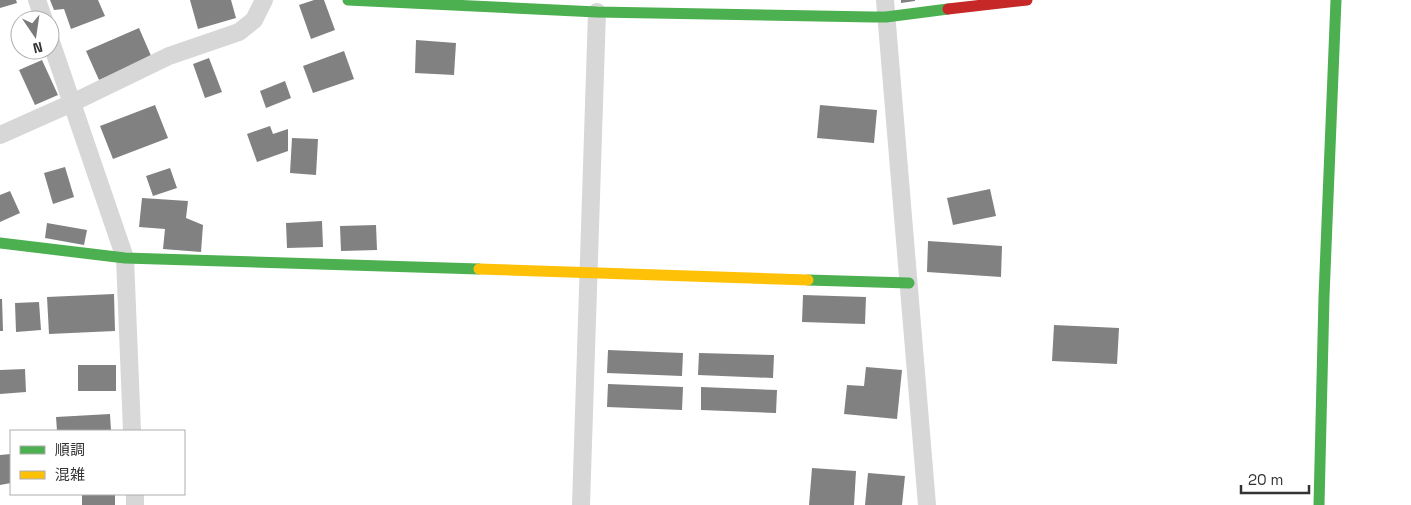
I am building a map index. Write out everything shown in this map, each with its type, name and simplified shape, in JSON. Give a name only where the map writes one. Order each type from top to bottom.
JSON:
[{"type":"street","points":[[0,135],[72,103],[169,56],[239,32],[254,20],[264,0]]},
{"type":"street","points":[[348,0],[596,12],[885,8],[1027,0]]},
{"type":"street","points":[[1319,505],[1324,297],[1336,0]]},
{"type":"street","points":[[885,8],[927,505]]},
{"type":"street","points":[[581,505],[596,12]]},
{"type":"street","points":[[57,60],[125,258],[132,430]]},
{"type":"street","points":[[0,243],[125,258],[909,283]]},
{"type":"building","points":[[0,0],[16,0],[17,3],[0,8]]},
{"type":"building","points":[[50,0],[98,0],[105,16],[71,29],[64,9],[54,10]]},
{"type":"building","points":[[190,0],[231,0],[236,18],[198,29]]},
{"type":"building","points":[[314,0],[324,0],[335,30],[311,39],[299,5]]},
{"type":"building","points":[[901,0],[915,0],[915,1],[901,3]]},
{"type":"building","points":[[139,28],[152,58],[99,80],[86,51]]},
{"type":"building","points":[[416,40],[456,43],[454,75],[415,73]]},
{"type":"building","points":[[344,51],[354,79],[313,93],[303,66]]},
{"type":"building","points":[[209,58],[222,92],[205,98],[193,64]]},
{"type":"building","points":[[42,60],[58,95],[35,105],[19,70]]},
{"type":"building","points":[[285,81],[291,98],[266,108],[260,91]]},
{"type":"building","points":[[155,105],[168,138],[113,159],[100,126]]},
{"type":"building","points":[[820,105],[877,110],[874,143],[817,138]]},
{"type":"building","points":[[270,126],[273,134],[288,129],[288,151],[257,162],[247,134]]},
{"type":"building","points":[[292,138],[318,139],[316,175],[290,173]]},
{"type":"building","points":[[65,167],[74,197],[53,204],[44,173]]},
{"type":"building","points":[[170,168],[177,188],[153,196],[146,176]]},
{"type":"building","points":[[990,189],[996,216],[953,225],[947,198]]},
{"type":"building","points":[[10,191],[20,213],[0,222],[0,195]]},
{"type":"building","points":[[142,198],[188,201],[186,218],[203,225],[201,252],[163,249],[165,229],[139,227]]},
{"type":"building","points":[[322,221],[323,247],[287,248],[286,223]]},
{"type":"building","points":[[47,223],[87,230],[84,245],[45,238]]},
{"type":"building","points":[[376,225],[377,250],[341,251],[340,226]]},
{"type":"building","points":[[928,241],[1002,246],[1001,277],[927,272]]},
{"type":"building","points":[[114,294],[115,331],[49,334],[47,297]]},
{"type":"building","points":[[803,295],[866,297],[865,324],[802,322]]},
{"type":"building","points":[[0,299],[2,299],[3,331],[0,331]]},
{"type":"building","points":[[39,302],[41,330],[16,332],[15,303]]},
{"type":"building","points":[[1054,325],[1119,328],[1117,364],[1052,361]]},
{"type":"building","points":[[608,350],[683,353],[682,376],[607,373]]},
{"type":"building","points":[[699,353],[774,355],[773,378],[698,375]]},
{"type":"building","points":[[78,365],[116,365],[116,391],[78,391]]},
{"type":"building","points":[[866,367],[902,370],[897,419],[844,414],[847,385],[864,386]]},
{"type":"building","points":[[25,369],[26,392],[0,394],[0,370]]},
{"type":"building","points":[[608,384],[683,387],[682,410],[607,407]]},
{"type":"building","points":[[701,387],[777,390],[776,413],[701,410]]},
{"type":"building","points":[[110,414],[111,430],[57,430],[56,417]]},
{"type":"building","points":[[10,454],[10,483],[0,485],[0,455]]},
{"type":"building","points":[[812,468],[856,471],[854,505],[809,505]]},
{"type":"building","points":[[868,473],[905,476],[902,505],[865,505]]},
{"type":"building","points":[[82,495],[115,495],[115,505],[82,505]]},
{"type":"traffic: fast","points":[[348,0],[597,12],[873,17],[948,9]]},
{"type":"traffic: fast","points":[[1319,505],[1324,297],[1336,0]]},
{"type":"traffic: fast","points":[[0,243],[125,258],[479,269]]},
{"type":"traffic: fast","points":[[808,280],[909,283]]},
{"type":"traffic: slow","points":[[479,269],[808,280]]},
{"type":"traffic: jam","points":[[948,9],[1027,0]]}]
